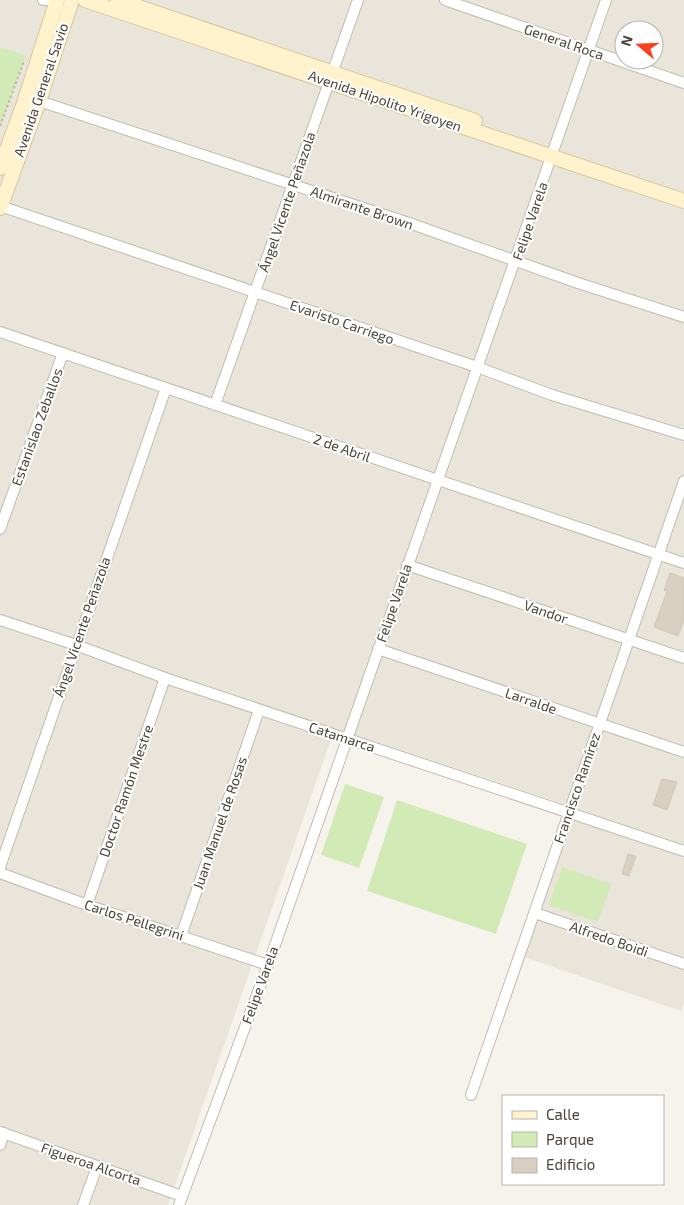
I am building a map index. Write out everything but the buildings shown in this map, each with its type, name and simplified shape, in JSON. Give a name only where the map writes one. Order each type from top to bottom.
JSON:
[{"type":"main road","name":"Avenida General Savio","points":[[0,168],[24,103],[57,0]]},
{"type":"main road","name":"Avenida General Savio","points":[[0,207],[39,101],[72,0]]},
{"type":"main road","name":"Avenida Hipolito Yrigoyen","points":[[85,0],[331,77]]},
{"type":"main road","name":"Avenida Hipolito Yrigoyen","points":[[118,0],[684,201]]},
{"type":"main road","name":"Avenida Hipolito Yrigoyen","points":[[553,153],[684,192]]},
{"type":"street","name":"Ángel Vicente Peñazola","points":[[215,405],[358,0]]},
{"type":"street","name":"General Roca","points":[[445,0],[684,83]]},
{"type":"street","name":"Felipe Varela","points":[[181,1200],[268,965],[407,565],[516,262],[606,0]]},
{"type":"street","name":"Almirante Brown","points":[[39,101],[684,317]]},
{"type":"street","name":"Evaristo Carriego","points":[[0,207],[477,367],[552,395],[684,435]]},
{"type":"street","name":"2 de Abril","points":[[0,332],[684,563]]},
{"type":"street","name":"Estanislao Zeballos","points":[[0,530],[63,353]]},
{"type":"street","name":"Ángel Vicente Peñazola","points":[[0,867],[166,388]]},
{"type":"street","name":"Francisco Ramírez","points":[[472,1094],[684,482]]},
{"type":"street","name":"Vandor","points":[[407,565],[684,658]]},
{"type":"street","name":"Catamarca","points":[[0,620],[259,710],[684,851]]},
{"type":"street","name":"Larralde","points":[[378,649],[684,752]]},
{"type":"street","name":"Doctor Ramón Mestre","points":[[87,904],[165,678]]},
{"type":"street","name":"Juan Manuel de Rosas","points":[[181,936],[259,710]]},
{"type":"street","name":"Carlos Pellegrini","points":[[0,873],[268,965]]},
{"type":"street","name":"Alfredo Boidi","points":[[535,914],[684,964]]},
{"type":"street","name":"Figueroa Alcorta","points":[[2,1133],[181,1200]]},
{"type":"street","points":[[0,1146],[2,1133]]},
{"type":"street","points":[[83,1205],[97,1167]]},
{"type":"path","points":[[0,126],[26,56]]},
{"type":"shaded area","points":[[0,0],[684,0],[684,1003],[681,1011],[524,957],[573,807],[335,728],[168,1205],[0,1205]]},
{"type":"green space","points":[[0,47],[26,56],[0,126]]},
{"type":"green space","points":[[345,784],[384,797],[359,868],[321,855]]},
{"type":"green space","points":[[397,800],[527,844],[496,934],[367,891]]},
{"type":"green space","points":[[562,867],[611,884],[598,922],[549,905]]}]
